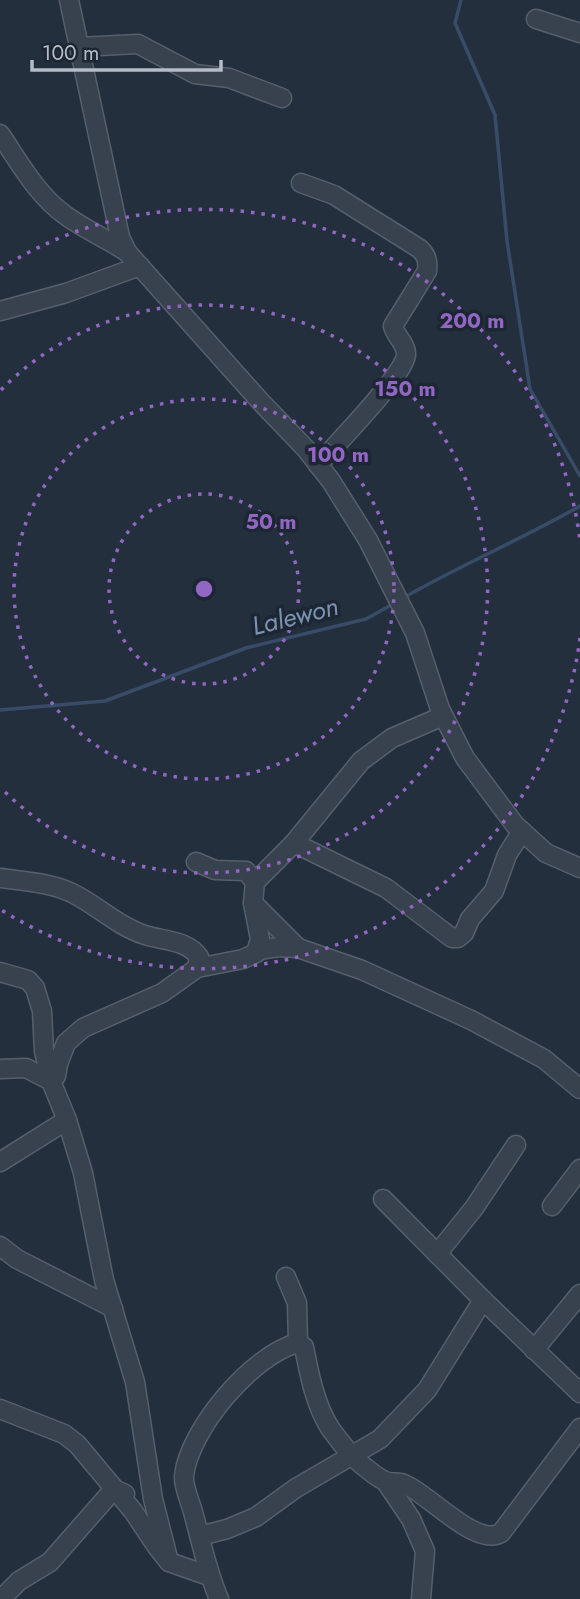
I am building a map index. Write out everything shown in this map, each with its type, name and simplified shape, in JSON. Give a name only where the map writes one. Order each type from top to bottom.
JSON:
[{"type":"street","points":[[69,0],[120,237],[127,252]]},
{"type":"street","points":[[536,19],[580,33]]},
{"type":"street","points":[[79,47],[138,44],[195,74],[229,78],[282,98]]},
{"type":"street","points":[[0,134],[46,199],[66,215],[127,252],[331,481],[368,540],[415,634],[443,716],[465,758],[522,831],[546,853],[580,868]]},
{"type":"street","points":[[301,183],[334,195],[419,249],[427,256],[428,263],[427,271],[393,326],[405,349],[405,358],[377,400],[318,465]]},
{"type":"street","points":[[0,311],[66,293],[140,266]]},
{"type":"street","points":[[51,1081],[56,1076],[66,1043],[83,1028],[162,993],[197,968],[253,956],[258,950],[260,939],[253,902],[255,881],[294,843],[361,761],[393,738],[443,716]]},
{"type":"street","points":[[294,843],[386,888],[452,938],[458,938],[494,891],[507,855],[522,831]]},
{"type":"street","points":[[196,862],[215,870],[246,871],[255,881]]},
{"type":"street","points":[[0,878],[47,884],[67,890],[120,925],[193,948],[199,957],[197,968]]},
{"type":"street","points":[[253,902],[298,948]]},
{"type":"street","points":[[258,950],[298,948],[362,970],[471,1020],[544,1059],[580,1089]]},
{"type":"street","points":[[0,972],[27,980],[39,997],[44,1051],[51,1081],[83,1173],[104,1280],[135,1382],[153,1499],[169,1562]]},
{"type":"street","points":[[0,1069],[26,1068],[51,1081]]},
{"type":"street","points":[[0,1162],[67,1121]]},
{"type":"street","points":[[437,1254],[474,1208],[516,1145]]},
{"type":"street","points":[[552,1206],[580,1169]]},
{"type":"street","points":[[383,1199],[534,1350],[580,1392]]},
{"type":"street","points":[[0,1246],[17,1259],[113,1308]]},
{"type":"street","points":[[286,1277],[297,1303],[298,1343]]},
{"type":"street","points":[[534,1350],[580,1294]]},
{"type":"street","points":[[200,1536],[256,1517],[296,1488],[380,1439],[427,1390],[484,1300]]},
{"type":"street","points":[[219,1599],[209,1576],[183,1478],[191,1446],[205,1421],[252,1369],[285,1346],[298,1343],[304,1347],[313,1385],[328,1424],[364,1467],[386,1482],[411,1518],[425,1551],[421,1599]]},
{"type":"street","points":[[0,1409],[64,1434],[77,1444],[95,1463],[169,1562],[209,1576]]},
{"type":"street","points":[[386,1482],[405,1484],[454,1519],[479,1532],[496,1536],[532,1494],[580,1428]]},
{"type":"street","points":[[114,1489],[134,1499],[153,1499]]},
{"type":"street","points":[[1,1599],[19,1581],[50,1562],[114,1489]]},
{"type":"waterway","points":[[461,0],[455,23],[495,115],[507,241],[530,389],[580,476]]},
{"type":"waterway","name":"Lalewon","points":[[403,598],[580,506]]},
{"type":"waterway","name":"Lalewon","points":[[0,710],[105,701],[246,648],[366,619],[393,604]]}]
